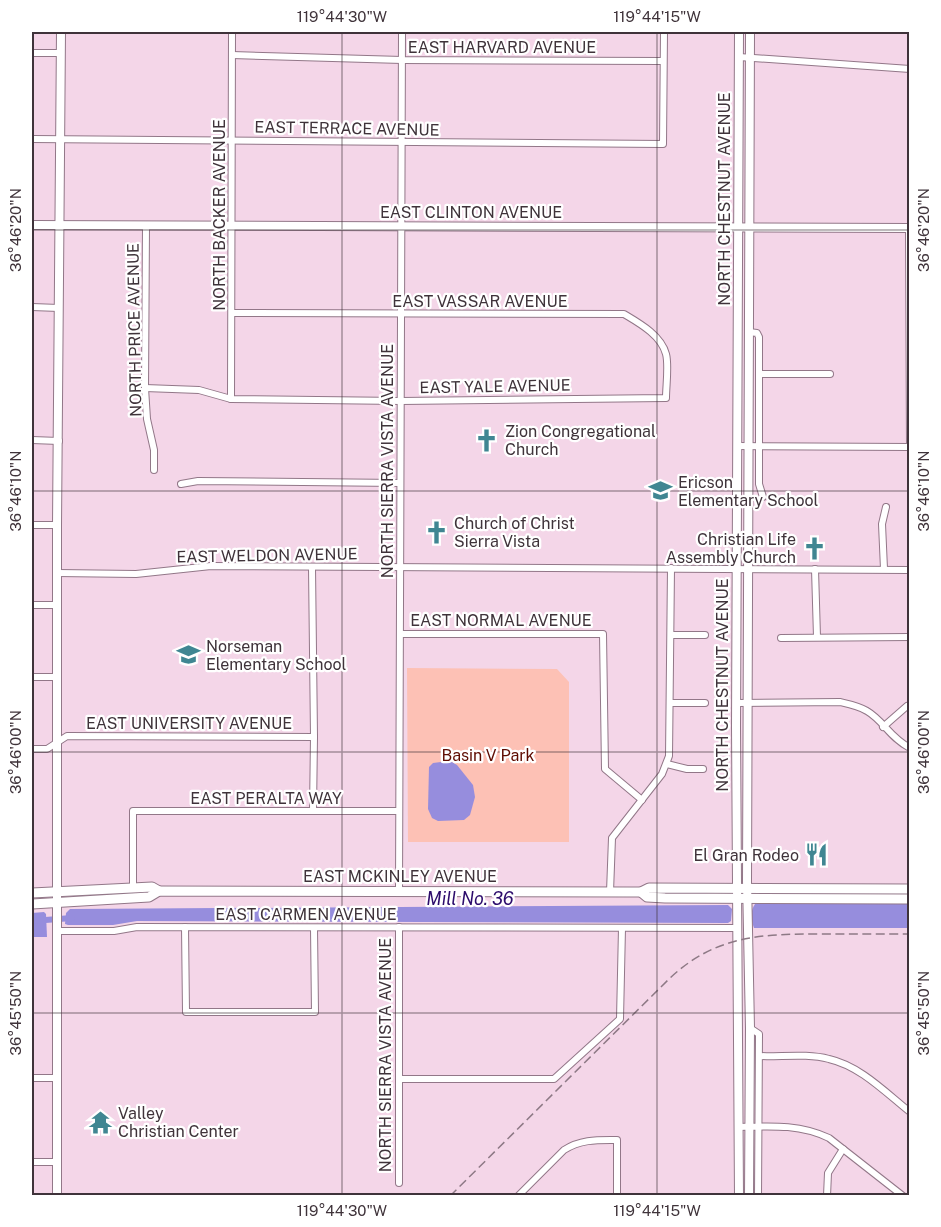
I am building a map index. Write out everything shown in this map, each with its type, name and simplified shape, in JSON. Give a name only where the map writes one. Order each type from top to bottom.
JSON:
[{"type":"main road","points":[[57,1196],[57,525],[61,32]]},
{"type":"main road","name":"NORTH CHESTNUT AVENUE","points":[[738,1196],[736,727],[739,32]]},
{"type":"main road","name":"NORTH CHESTNUT AVENUE","points":[[749,1196],[754,1126],[747,942],[750,32]]},
{"type":"main road","name":"EAST CLINTON AVENUE","points":[[32,225],[909,228]]},
{"type":"main road","points":[[736,727],[742,750],[742,783],[748,792]]},
{"type":"main road","name":"EAST MCKINLEY AVENUE","points":[[32,893],[152,887],[159,891]]},
{"type":"main road","name":"EAST MCKINLEY AVENUE","points":[[32,904],[56,907],[148,897],[159,891],[641,892],[649,888],[737,893],[747,899],[909,899]]},
{"type":"main road","name":"EAST MCKINLEY AVENUE","points":[[747,899],[909,889]]},
{"type":"main road","points":[[822,899],[849,894],[909,893]]},
{"type":"main road","points":[[737,924],[747,942]]},
{"type":"main road","points":[[739,1032],[745,1036],[745,1054],[750,1064]]},
{"type":"street","name":"NORTH BACKER AVENUE","points":[[231,399],[232,32]]},
{"type":"street","name":"NORTH SIERRA VISTA AVENUE","points":[[399,891],[402,32]]},
{"type":"street","points":[[663,32],[663,61]]},
{"type":"street","points":[[32,53],[61,53]]},
{"type":"street","name":"EAST HARVARD AVENUE","points":[[232,55],[402,60],[663,61]]},
{"type":"street","points":[[739,57],[909,69]]},
{"type":"street","name":"EAST TERRACE AVENUE","points":[[32,139],[663,144],[663,61]]},
{"type":"street","name":"NORTH PRICE AVENUE","points":[[146,225],[147,419],[154,450],[154,470]]},
{"type":"street","points":[[738,446],[909,447],[909,228]]},
{"type":"street","points":[[32,307],[59,308]]},
{"type":"street","name":"EAST VASSAR AVENUE","points":[[232,313],[624,314],[644,325],[666,353],[666,398]]},
{"type":"street","name":"NORTH CHESTNUT AVENUE","points":[[749,333],[759,335],[760,488],[763,497]]},
{"type":"street","points":[[759,374],[830,374]]},
{"type":"street","name":"EAST YALE AVENUE","points":[[146,388],[199,390],[231,399],[401,401],[666,398]]},
{"type":"street","points":[[32,440],[59,441]]},
{"type":"street","points":[[180,484],[198,481],[400,483]]},
{"type":"street","points":[[884,569],[882,524],[886,507]]},
{"type":"street","points":[[32,525],[57,525]]},
{"type":"street","name":"EAST WELDON AVENUE","points":[[57,573],[136,574],[211,566],[909,570]]},
{"type":"street","points":[[312,567],[313,811]]},
{"type":"street","points":[[610,892],[612,838],[667,764],[670,748],[671,568]]},
{"type":"street","points":[[815,569],[817,637]]},
{"type":"street","points":[[32,605],[57,605]]},
{"type":"street","name":"EAST NORMAL AVENUE","points":[[400,634],[603,634],[605,769],[642,800]]},
{"type":"street","points":[[671,635],[705,635]]},
{"type":"street","points":[[781,638],[909,638]]},
{"type":"street","points":[[32,677],[57,677]]},
{"type":"street","points":[[737,703],[840,702],[854,705],[866,710],[892,738],[909,748]]},
{"type":"street","points":[[670,703],[705,703]]},
{"type":"street","points":[[883,726],[907,706]]},
{"type":"street","name":"EAST UNIVERSITY AVENUE","points":[[32,749],[47,749],[67,736],[314,737]]},
{"type":"street","points":[[667,764],[687,769],[703,769]]},
{"type":"street","name":"EAST PERALTA WAY","points":[[133,888],[133,811],[399,812]]},
{"type":"street","name":"EAST CARMEN AVENUE","points":[[56,931],[114,931],[137,927],[622,928],[737,924]]},
{"type":"street","points":[[185,927],[186,1012],[315,1012],[314,928]]},
{"type":"street","name":"NORTH SIERRA VISTA AVENUE","points":[[399,927],[399,1184]]},
{"type":"street","points":[[399,1079],[554,1079],[620,1019],[622,928]]},
{"type":"street","points":[[750,1028],[759,1034],[754,1126],[758,1196]]},
{"type":"street","points":[[759,1056],[814,1057],[842,1063],[857,1071],[909,1112]]},
{"type":"street","points":[[32,1078],[56,1078]]},
{"type":"street","points":[[738,1126],[792,1126],[829,1138],[903,1196]]},
{"type":"street","points":[[518,1196],[558,1155],[571,1145],[591,1140],[617,1140],[617,1196]]},
{"type":"street","points":[[827,1196],[828,1173],[843,1149]]},
{"type":"street","points":[[32,1162],[57,1162]]},
{"type":"green space","name":"Basin V Park","points":[[407,668],[557,669],[569,682],[569,842],[408,842]]},
{"type":"shaded area","points":[[452,762],[457,765],[473,785],[475,797],[470,815],[464,820],[438,821],[432,818],[428,809],[429,767],[433,763]]},
{"type":"shaded area","points":[[755,904],[909,904],[909,928],[754,928],[752,910]]},
{"type":"shaded area","points":[[728,905],[732,909],[731,921],[728,923],[137,921],[113,925],[65,924],[66,913],[70,909]]},
{"type":"shaded area","points":[[44,912],[47,937],[32,937],[32,913]]},
{"type":"waterway","name":"Mill No. 36","points":[[32,921],[72,918]]},
{"type":"railway","points":[[450,1196],[670,978],[705,953],[741,940],[779,935],[910,934]]},
{"type":"place","name":"Zion Congregational Church","points":[[487,440]]},
{"type":"place","name":"Ericson Elementary School","points":[[660,491]]},
{"type":"place","name":"Church of Christ Sierra Vista","points":[[436,532]]},
{"type":"place","name":"Christian Life Assembly Church","points":[[814,548]]},
{"type":"place","name":"Norseman Elementary School","points":[[188,655]]},
{"type":"place","name":"El Gran Rodeo","points":[[817,855]]},
{"type":"place","name":"Valley Christian Center","points":[[100,1122]]}]
